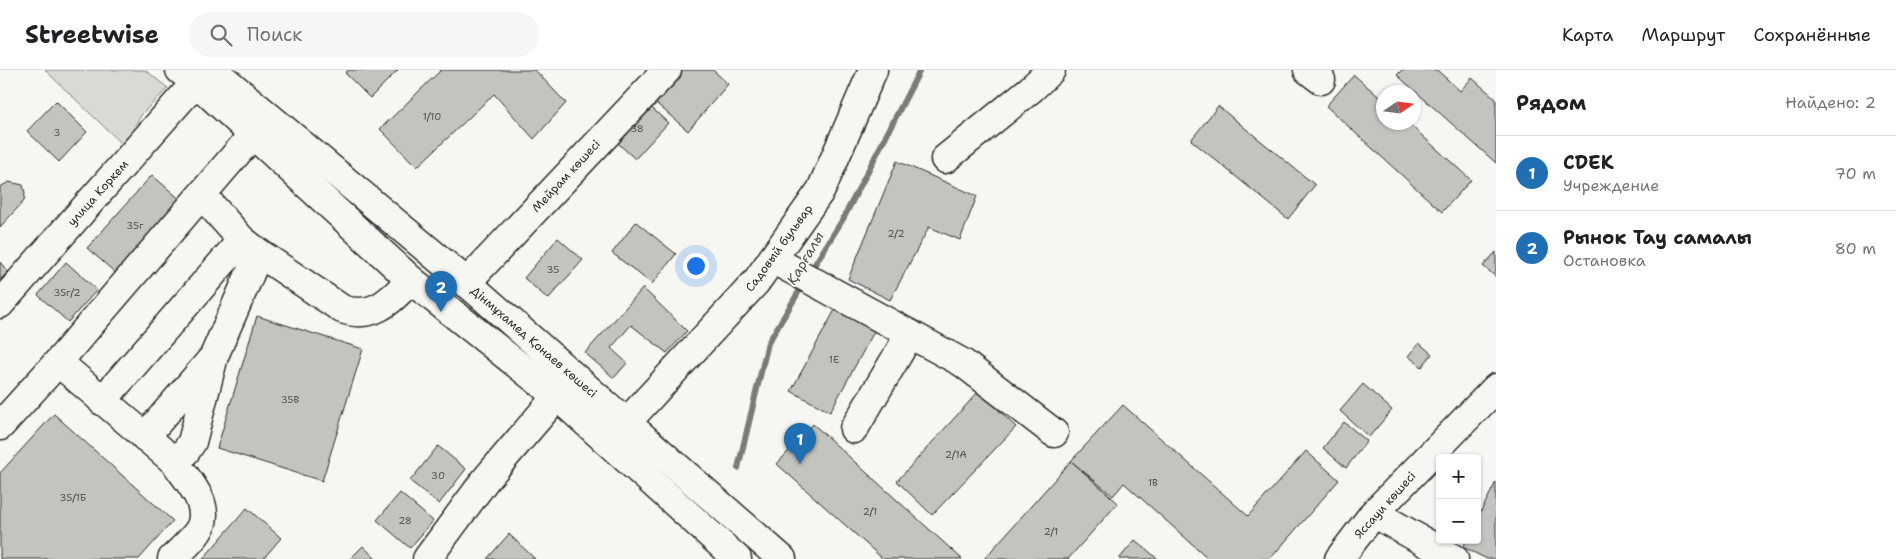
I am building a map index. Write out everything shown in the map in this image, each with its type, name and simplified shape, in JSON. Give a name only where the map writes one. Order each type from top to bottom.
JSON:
[{"type":"main road","name":"Мейрам көшесі","points":[[466,283],[667,70]]},
{"type":"main road","name":"Садовый бульвар","points":[[626,423],[756,282],[821,190],[874,70]]},
{"type":"main road","points":[[945,159],[1031,89],[1051,70]]},
{"type":"main road","name":"Дінмұхамед Қонаев көшесі","points":[[196,74],[466,283],[782,559]]},
{"type":"main road","name":"улица Коркем","points":[[0,304],[196,74]]},
{"type":"main road","name":"Дінмұхамед Қонаев көшесі","points":[[261,126],[411,280],[558,396],[736,559]]},
{"type":"main road","points":[[0,426],[58,362],[261,126]]},
{"type":"main road","points":[[202,195],[250,247],[342,309],[354,314],[380,308],[411,280]]},
{"type":"main road","points":[[175,462],[186,452],[192,442],[214,356],[250,247]]},
{"type":"main road","points":[[102,402],[250,247]]},
{"type":"main road","points":[[772,259],[963,363],[1054,433]]},
{"type":"main road","points":[[854,429],[910,334]]},
{"type":"main road","points":[[145,437],[214,356]]},
{"type":"main road","points":[[58,362],[102,402],[175,462],[199,497],[203,518],[200,528],[172,559]]},
{"type":"main road","name":"Яссауи көшесі","points":[[1339,559],[1374,513],[1496,388]]},
{"type":"main road","points":[[427,559],[486,479],[558,396]]},
{"type":"main road","points":[[1374,513],[1454,559]]},
{"type":"shaded area","points":[[45,70],[145,70],[168,88],[142,114],[123,145]]},
{"type":"building","points":[[349,70],[398,70],[370,98],[345,73]]},
{"type":"building","points":[[441,70],[535,70],[566,103],[534,139],[494,94],[417,167],[380,129]]},
{"type":"building","points":[[674,70],[713,70],[728,84],[688,131],[650,98]]},
{"type":"building","points":[[1402,70],[1437,70],[1460,91],[1472,78],[1496,99],[1496,163],[1421,96],[1421,85],[1408,85],[1397,75]]},
{"type":"building","points":[[1354,75],[1376,94],[1376,130],[1416,130],[1471,180],[1442,212],[1326,106]]},
{"type":"building","points":[[639,96],[668,123],[635,159],[606,132]]},
{"type":"building","points":[[56,101],[87,132],[59,162],[27,131]]},
{"type":"building","points":[[1218,106],[1315,185],[1288,219],[1191,140]]},
{"type":"building","points":[[897,161],[977,196],[960,240],[929,227],[890,300],[848,279]]},
{"type":"building","points":[[152,175],[183,202],[118,275],[87,248]]},
{"type":"building","points":[[9,182],[23,185],[24,201],[0,227],[0,187]]},
{"type":"building","points":[[636,222],[676,254],[652,284],[612,253]]},
{"type":"building","points":[[558,238],[583,260],[548,299],[524,278]]},
{"type":"building","points":[[1496,252],[1496,277],[1483,266]]},
{"type":"building","points":[[0,262],[8,272],[0,280]]},
{"type":"building","points":[[66,262],[97,290],[68,322],[38,295]]},
{"type":"building","points":[[643,288],[687,331],[667,353],[631,325],[611,348],[627,363],[614,378],[585,353]]},
{"type":"building","points":[[837,306],[876,328],[830,412],[791,391]]},
{"type":"building","points":[[257,316],[363,349],[322,481],[217,448]]},
{"type":"building","points":[[1419,343],[1432,354],[1422,367],[1408,356]]},
{"type":"building","points":[[1363,384],[1392,410],[1369,437],[1340,411]]},
{"type":"building","points":[[979,391],[1016,427],[932,515],[897,481]]},
{"type":"building","points":[[1123,405],[1248,516],[1306,451],[1339,480],[1270,559],[1209,559],[1124,483],[1113,496],[1071,461]]},
{"type":"building","points":[[54,414],[173,521],[139,559],[0,559],[0,473]]},
{"type":"building","points":[[1344,422],[1367,441],[1346,468],[1323,448]]},
{"type":"building","points":[[813,424],[962,559],[883,559],[777,464]]},
{"type":"building","points":[[438,446],[466,469],[439,504],[410,481]]},
{"type":"building","points":[[1071,461],[1118,503],[1068,559],[984,559]]},
{"type":"building","points":[[1496,482],[1496,559],[1487,559],[1463,547],[1465,544],[1481,544],[1481,511]]},
{"type":"building","points":[[400,493],[433,521],[410,548],[377,520]]},
{"type":"building","points":[[247,508],[281,538],[263,559],[203,559]]},
{"type":"building","points":[[509,534],[535,559],[487,559]]},
{"type":"building","points":[[1135,540],[1158,559],[1119,559]]},
{"type":"building","points":[[363,546],[376,559],[350,559]]},
{"type":"waterway","name":"Қарғалы","points":[[810,272],[843,219],[920,70]]},
{"type":"waterway","name":"Қарғалы","points":[[738,468],[768,343],[804,283]]},
{"type":"place","name":"Рынок Тау самалы","points":[[441,312]]},
{"type":"place","name":"CDEK","points":[[800,464]]}]
